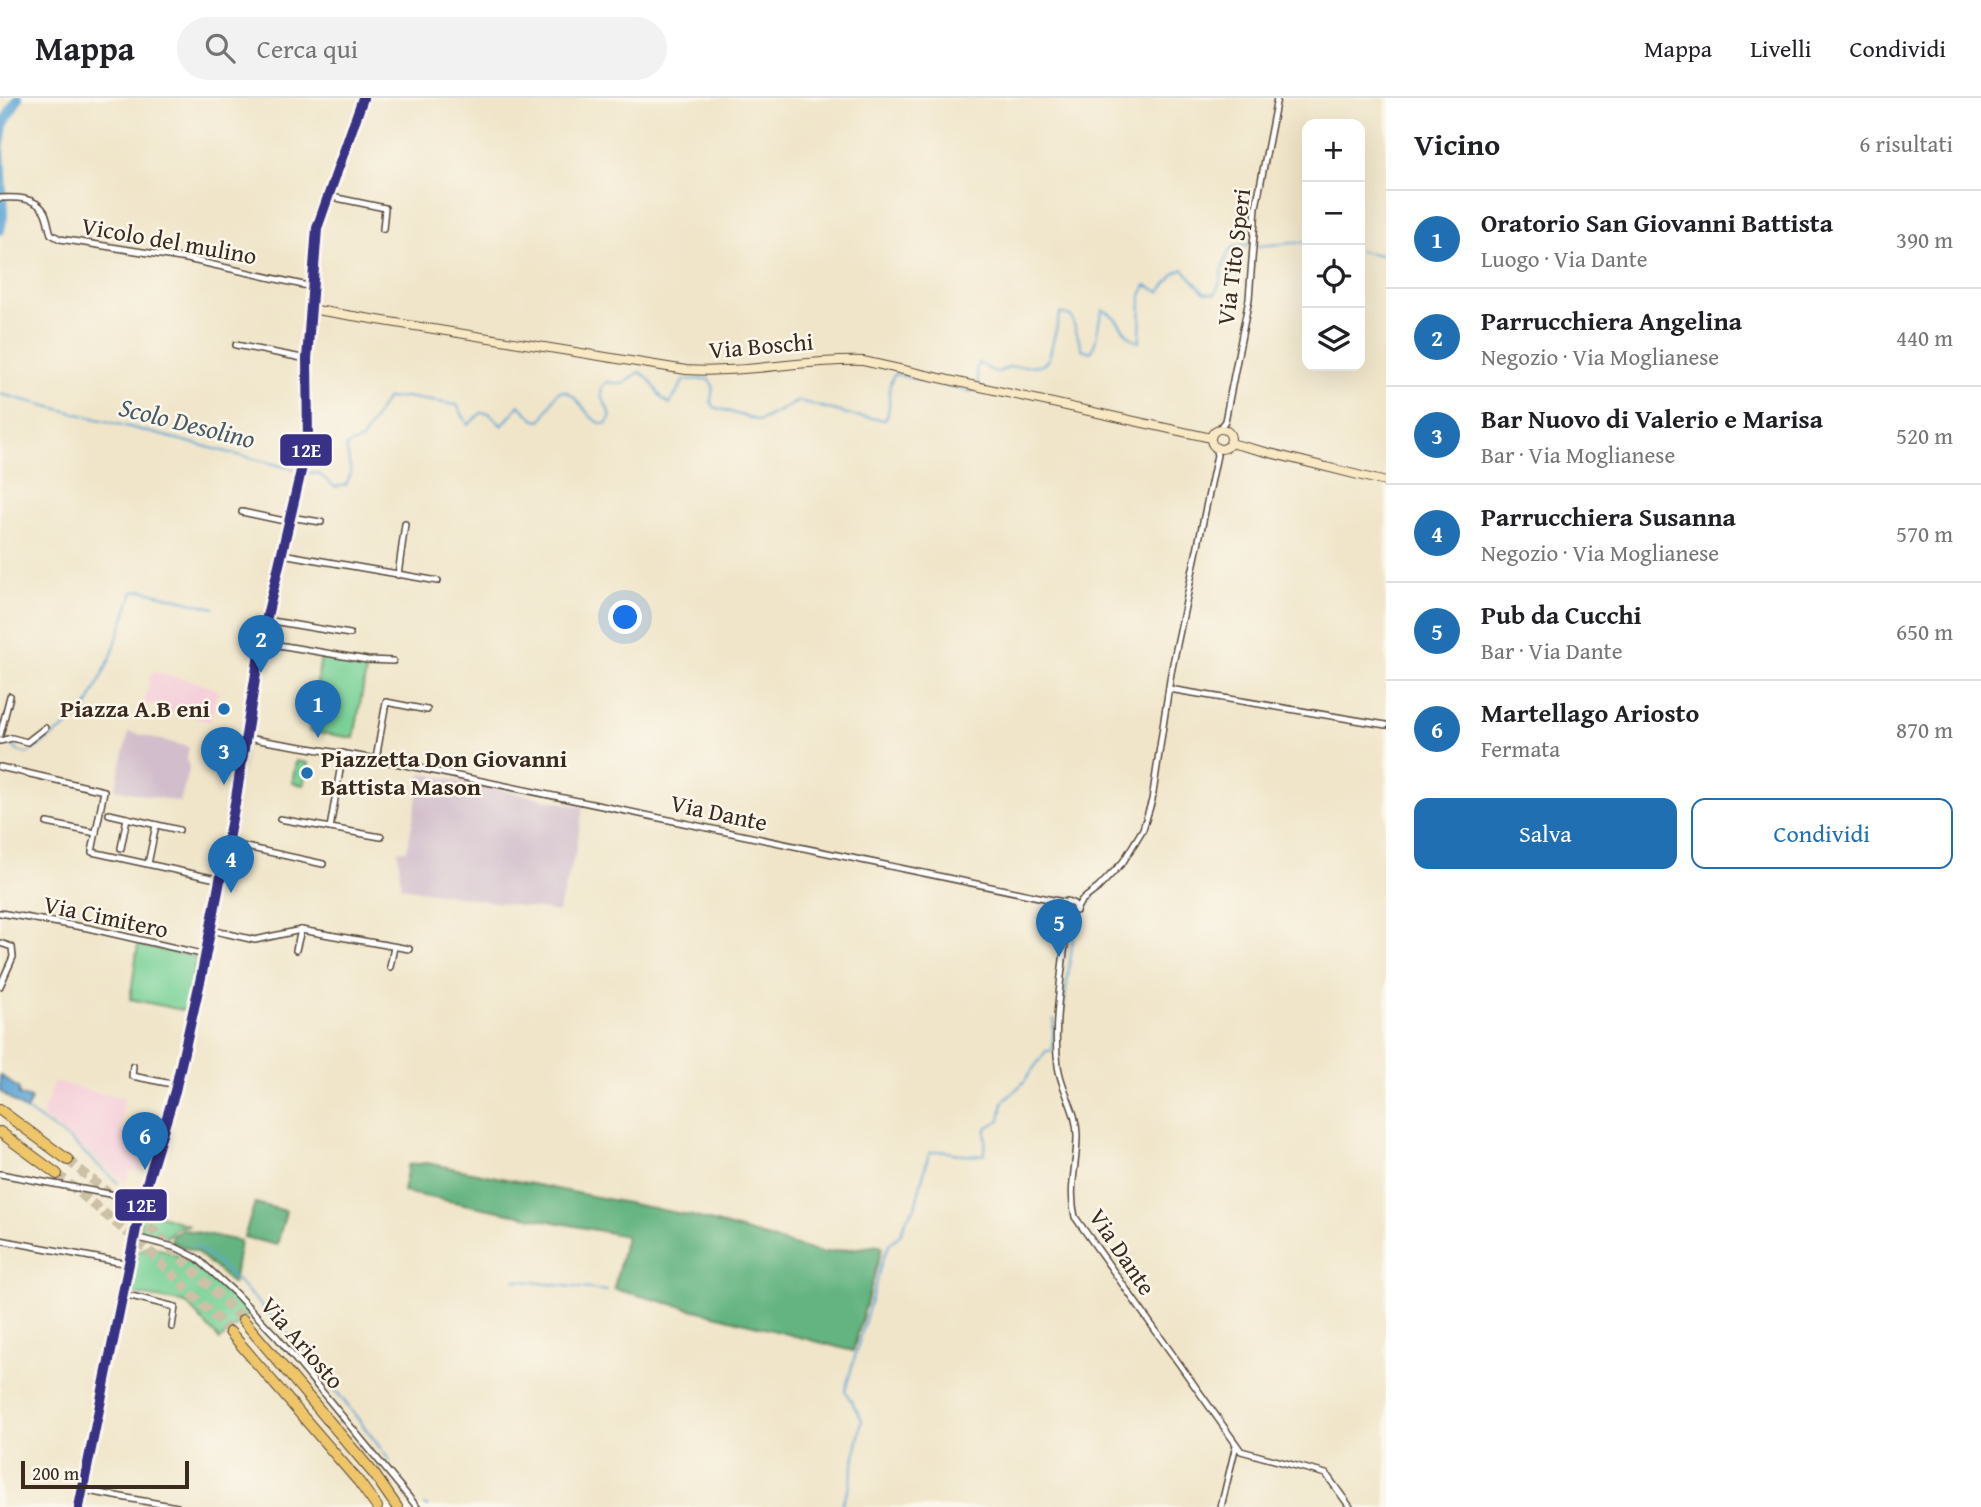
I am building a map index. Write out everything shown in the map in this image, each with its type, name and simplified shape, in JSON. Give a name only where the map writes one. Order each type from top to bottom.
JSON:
[{"type":"highway","points":[[0,1110],[68,1160]]},
{"type":"highway","points":[[0,1132],[57,1174]]},
{"type":"highway","points":[[243,1320],[374,1474],[397,1507]]},
{"type":"highway","points":[[230,1332],[359,1482],[377,1507]]},
{"type":"main road","points":[[79,1507],[142,1200],[177,1085],[206,955],[228,843],[261,642],[310,429],[307,359],[317,228],[325,196],[363,98]]},
{"type":"main road","name":"Via Boschi","points":[[310,309],[685,370],[732,371],[832,360],[863,361],[973,383],[1219,446],[1386,482]]},
{"type":"main road","points":[[1219,446],[1223,430]]},
{"type":"main road","points":[[1219,446],[1223,430]]},
{"type":"street","name":"Via Tito Speri","points":[[1223,430],[1249,299],[1256,207],[1277,98]]},
{"type":"street","points":[[325,196],[385,208],[383,229]]},
{"type":"street","name":"Vicolo del mulino","points":[[3,198],[30,200],[39,205],[47,215],[51,234],[60,239],[187,259],[312,287]]},
{"type":"street","points":[[236,345],[307,359]]},
{"type":"street","points":[[1054,901],[1060,911],[1068,916],[1076,911],[1081,901],[1123,862],[1143,829],[1157,774],[1169,689],[1219,446]]},
{"type":"street","points":[[242,512],[321,522]]},
{"type":"street","points":[[398,575],[405,524]]},
{"type":"street","points":[[282,554],[438,581]]},
{"type":"street","points":[[266,620],[351,634]]},
{"type":"street","points":[[261,642],[366,660],[393,661]]},
{"type":"street","points":[[1169,689],[1386,726]]},
{"type":"street","points":[[0,735],[10,696]]},
{"type":"street","points":[[376,759],[386,702],[427,710]]},
{"type":"street","points":[[0,741],[12,738],[27,742],[45,728]]},
{"type":"street","name":"Via Dante","points":[[246,738],[376,759],[1067,902]]},
{"type":"street","points":[[330,828],[343,753]]},
{"type":"street","points":[[0,767],[104,792],[92,852],[221,880]]},
{"type":"street","points":[[109,814],[179,830]]},
{"type":"street","points":[[121,848],[127,818]]},
{"type":"street","points":[[280,820],[381,837]]},
{"type":"street","points":[[47,823],[96,833]]},
{"type":"street","points":[[148,864],[156,825]]},
{"type":"street","points":[[228,843],[323,864]]},
{"type":"street","points":[[1060,911],[1067,902],[1081,901]]},
{"type":"street","points":[[1067,902],[1076,911]]},
{"type":"street","name":"Via Cimitero","points":[[0,913],[88,928],[206,955]]},
{"type":"street","name":"Via Dante","points":[[1068,916],[1056,1046],[1058,1069],[1076,1120],[1077,1137],[1070,1198],[1075,1217],[1241,1451],[1326,1474],[1350,1507]]},
{"type":"street","points":[[211,930],[255,940],[300,930],[409,949]]},
{"type":"street","points":[[296,950],[300,930]]},
{"type":"street","points":[[0,943],[12,947],[14,954],[0,986]]},
{"type":"street","points":[[390,967],[394,947]]},
{"type":"street","points":[[133,1066],[132,1076],[177,1085]]},
{"type":"street","points":[[0,1174],[142,1200]]},
{"type":"street","name":"Via Ariosto","points":[[135,1237],[177,1248],[197,1258],[235,1293],[277,1336],[417,1507]]},
{"type":"street","points":[[0,1240],[129,1264]]},
{"type":"street","points":[[123,1294],[175,1307],[172,1327]]},
{"type":"street","points":[[1221,1507],[1236,1445]]},
{"type":"street","points":[[82,1490],[177,1507]]},
{"type":"shaded area","points":[[152,672],[193,681],[218,690],[210,722],[144,703]]},
{"type":"shaded area","points":[[129,732],[189,747],[189,770],[180,802],[115,789]]},
{"type":"shaded area","points":[[422,773],[583,807],[576,850],[558,912],[401,887],[398,850],[407,850]]},
{"type":"shaded area","points":[[54,1082],[124,1099],[120,1129],[153,1135],[140,1171],[131,1170],[126,1183],[42,1116]]},
{"type":"green space","points":[[321,657],[367,665],[354,738],[309,731]]},
{"type":"green space","points":[[296,761],[308,763],[304,785],[292,783]]},
{"type":"green space","points":[[138,945],[196,957],[187,1011],[130,999]]},
{"type":"green space","points":[[427,1163],[692,1216],[821,1253],[880,1245],[882,1248],[853,1351],[614,1289],[626,1236],[403,1192],[408,1165]]},
{"type":"green space","points":[[255,1203],[286,1211],[277,1245],[244,1237]]},
{"type":"green space","points":[[145,1204],[164,1217],[189,1225],[177,1227],[162,1241],[144,1235],[140,1225]]},
{"type":"green space","points":[[181,1229],[240,1241],[233,1284],[197,1252],[171,1242],[172,1236]]},
{"type":"green space","points":[[148,1246],[178,1256],[204,1271],[250,1314],[220,1340],[186,1303],[127,1293],[135,1254]]},
{"type":"water","points":[[0,1075],[19,1089],[19,1095],[31,1099],[26,1111],[0,1091]]},
{"type":"waterway","points":[[0,144],[3,125],[18,98]]},
{"type":"waterway","points":[[0,151],[3,216],[0,230]]},
{"type":"waterway","name":"Scolo Desolino","points":[[1256,246],[1302,242]]},
{"type":"waterway","name":"Scolo Desolino","points":[[979,385],[976,369],[979,363],[996,373],[1009,367],[1043,365],[1049,358],[1060,313],[1071,316],[1082,349],[1091,352],[1103,310],[1113,316],[1129,336],[1140,342],[1141,295],[1146,285],[1160,292],[1174,274],[1183,269],[1204,292],[1215,294],[1228,253],[1240,245],[1251,245]]},
{"type":"waterway","name":"Scolo Desolino","points":[[1365,252],[1386,256]]},
{"type":"waterway","name":"Scolo Desolino","points":[[303,471],[319,474],[335,487],[346,485],[351,473],[346,446],[362,440],[386,399],[405,397],[457,405],[468,425],[481,413],[489,413],[502,426],[519,405],[535,420],[541,421],[558,392],[564,391],[599,423],[606,424],[611,416],[601,395],[602,386],[607,382],[624,384],[639,372],[649,379],[661,397],[670,404],[684,380],[709,379],[713,386],[711,401],[714,407],[759,421],[799,401],[855,416],[885,420],[889,409],[890,384],[895,374],[969,392],[977,390]]},
{"type":"waterway","name":"Scolo Desolino","points":[[0,394],[297,470]]},
{"type":"waterway","points":[[0,748],[8,742],[18,751],[27,754],[73,722],[87,707],[111,657],[133,592],[142,590],[214,608]]},
{"type":"waterway","points":[[1063,1012],[1076,918],[1094,898]]},
{"type":"waterway","points":[[840,1507],[849,1488],[862,1419],[845,1391],[883,1258],[890,1243],[900,1235],[915,1207],[929,1153],[943,1151],[970,1156],[985,1154],[986,1128],[1000,1120],[1003,1102],[1023,1083],[1046,1051],[1052,1051],[1054,1019]]},
{"type":"waterway","points":[[26,1110],[70,1140],[118,1183]]},
{"type":"waterway","points":[[146,1202],[150,1205]]},
{"type":"waterway","points":[[194,1245],[230,1274],[296,1344],[390,1461]]},
{"type":"waterway","points":[[515,1280],[607,1291]]},
{"type":"tunnel","points":[[68,1160],[154,1231],[243,1320]]},
{"type":"tunnel","points":[[57,1174],[145,1247],[230,1332]]},
{"type":"transit line","name":"12E","points":[[79,1507],[142,1200],[175,1091],[202,973],[236,798],[261,642],[308,441],[307,359],[317,228],[363,98]]},
{"type":"place","name":"Parrucchiera Angelina","points":[[261,673]]},
{"type":"place","name":"Piazza A.B eni","points":[[224,709]]},
{"type":"place","name":"Oratorio San Giovanni Battista","points":[[318,738]]},
{"type":"place","name":"Piazzetta Don Giovanni Battista Mason","points":[[307,773]]},
{"type":"place","name":"Bar Nuovo di Valerio e Marisa","points":[[224,785]]},
{"type":"place","name":"Parrucchiera Susanna","points":[[231,893]]},
{"type":"place","name":"Pub da Cucchi","points":[[1059,957]]},
{"type":"place","name":"Martellago Ariosto","points":[[145,1170]]}]
